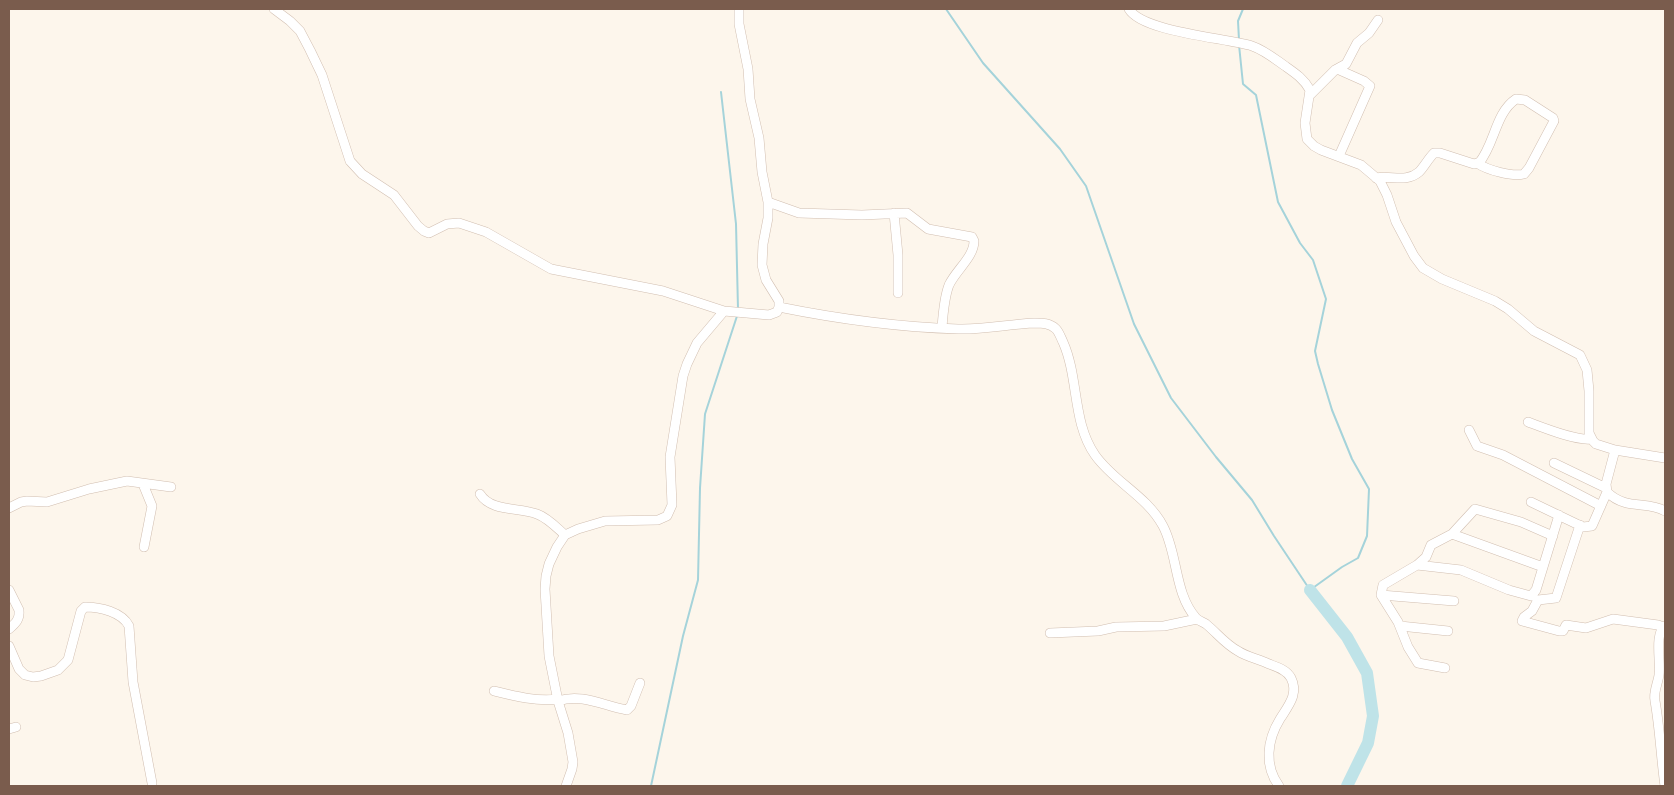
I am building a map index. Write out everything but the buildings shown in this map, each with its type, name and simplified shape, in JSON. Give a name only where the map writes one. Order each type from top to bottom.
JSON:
[{"type":"street","points":[[274,9],[290,20],[300,32],[310,50],[322,75],[350,161],[362,174],[394,195],[424,231],[434,232],[453,223],[468,225],[486,232],[551,269],[655,289],[729,312],[773,315],[780,307]]},
{"type":"street","points":[[740,9],[740,30],[747,62],[753,117],[759,138],[762,172],[768,202],[768,218],[763,244],[762,265],[766,280],[778,299],[780,307]]},
{"type":"street","points":[[1129,9],[1135,16],[1146,22],[1194,35],[1250,45],[1299,76],[1307,86],[1310,95],[1305,123],[1307,139],[1321,150],[1361,165],[1376,178],[1387,195],[1396,222],[1419,264],[1442,279],[1495,301],[1508,309],[1534,331],[1580,355],[1586,370],[1589,391],[1590,432],[1593,441],[1602,447],[1665,458]]},
{"type":"street","points":[[1310,95],[1337,69],[1346,64],[1358,41],[1369,33],[1378,20]]},
{"type":"street","points":[[1337,69],[1364,81],[1370,86],[1340,156]]},
{"type":"street","points":[[1376,178],[1401,179],[1410,177],[1418,172],[1434,154],[1440,153],[1477,163],[1497,171],[1515,175],[1524,174],[1546,138],[1554,121],[1553,118],[1525,100],[1516,98],[1502,114],[1481,160],[1477,163]]},
{"type":"street","points":[[768,202],[799,213],[862,215],[907,213],[923,226],[934,231],[970,236],[974,240],[973,248],[949,285],[944,304],[942,328]]},
{"type":"street","points":[[894,213],[898,255],[898,293]]},
{"type":"street","points":[[780,307],[856,321],[942,328],[971,329],[1044,323],[1056,329],[1071,364],[1079,411],[1090,445],[1103,465],[1153,510],[1163,526],[1170,544],[1182,592],[1190,609],[1197,619],[1239,651],[1290,674],[1294,691],[1292,700],[1277,724],[1270,744],[1268,765],[1270,773],[1279,786]]},
{"type":"street","points":[[566,786],[573,762],[568,733],[558,700],[549,656],[545,582],[548,570],[554,553],[565,535],[578,529],[605,521],[658,520],[667,516],[672,505],[670,457],[683,376],[697,343],[729,312]]},
{"type":"street","points":[[1528,422],[1584,439],[1591,438]]},
{"type":"street","points":[[1469,430],[1477,446],[1503,455],[1601,506]]},
{"type":"street","points":[[1532,502],[1580,525],[1592,526],[1606,490],[1615,450]]},
{"type":"street","points":[[1554,464],[1606,490],[1620,501],[1665,511]]},
{"type":"street","points":[[9,508],[21,502],[47,502],[89,489],[122,482],[134,481],[143,484],[171,487]]},
{"type":"street","points":[[143,484],[152,506],[144,547]]},
{"type":"street","points":[[480,494],[486,501],[492,504],[539,514],[565,535]]},
{"type":"street","points":[[1444,668],[1418,663],[1408,647],[1400,626],[1381,595],[1383,584],[1417,566],[1426,557],[1431,545],[1452,534],[1475,509],[1521,522],[1553,536]]},
{"type":"street","points":[[1417,566],[1461,570],[1509,590],[1531,596],[1536,590],[1559,515]]},
{"type":"street","points":[[1580,525],[1556,598],[1538,600],[1532,611],[1522,621],[1559,632],[1563,631],[1566,625],[1586,628],[1613,619],[1664,627],[1659,639],[1659,672],[1655,694],[1665,786]]},
{"type":"street","points":[[1452,534],[1543,567]]},
{"type":"street","points":[[9,590],[20,613],[18,620],[9,629]]},
{"type":"street","points":[[1381,595],[1454,601]]},
{"type":"street","points":[[9,646],[19,669],[25,675],[41,676],[58,670],[68,660],[81,611],[85,607],[101,609],[126,619],[129,626],[133,682],[152,783]]},
{"type":"street","points":[[1050,633],[1098,631],[1116,627],[1164,626],[1197,619]]},
{"type":"street","points":[[1400,626],[1448,631]]},
{"type":"street","points":[[494,691],[533,699],[586,699],[627,710],[631,706],[640,683]]},
{"type":"waterway","points":[[946,9],[983,63],[1060,149],[1086,186],[1134,324],[1171,398],[1252,500],[1310,590],[1358,558],[1367,536],[1369,489],[1352,459],[1332,410],[1318,364],[1315,351],[1326,299],[1313,260],[1300,243],[1278,202],[1256,95],[1243,84],[1239,45]]},
{"type":"waterway","points":[[1239,40],[1238,21],[1243,9]]},
{"type":"waterway","points":[[721,92],[736,224],[738,309]]},
{"type":"waterway","points":[[651,786],[683,636],[698,580],[700,488],[705,414],[737,316]]},
{"type":"waterway","points":[[1310,590],[1347,637],[1367,673],[1373,716],[1368,743],[1347,786]]}]
